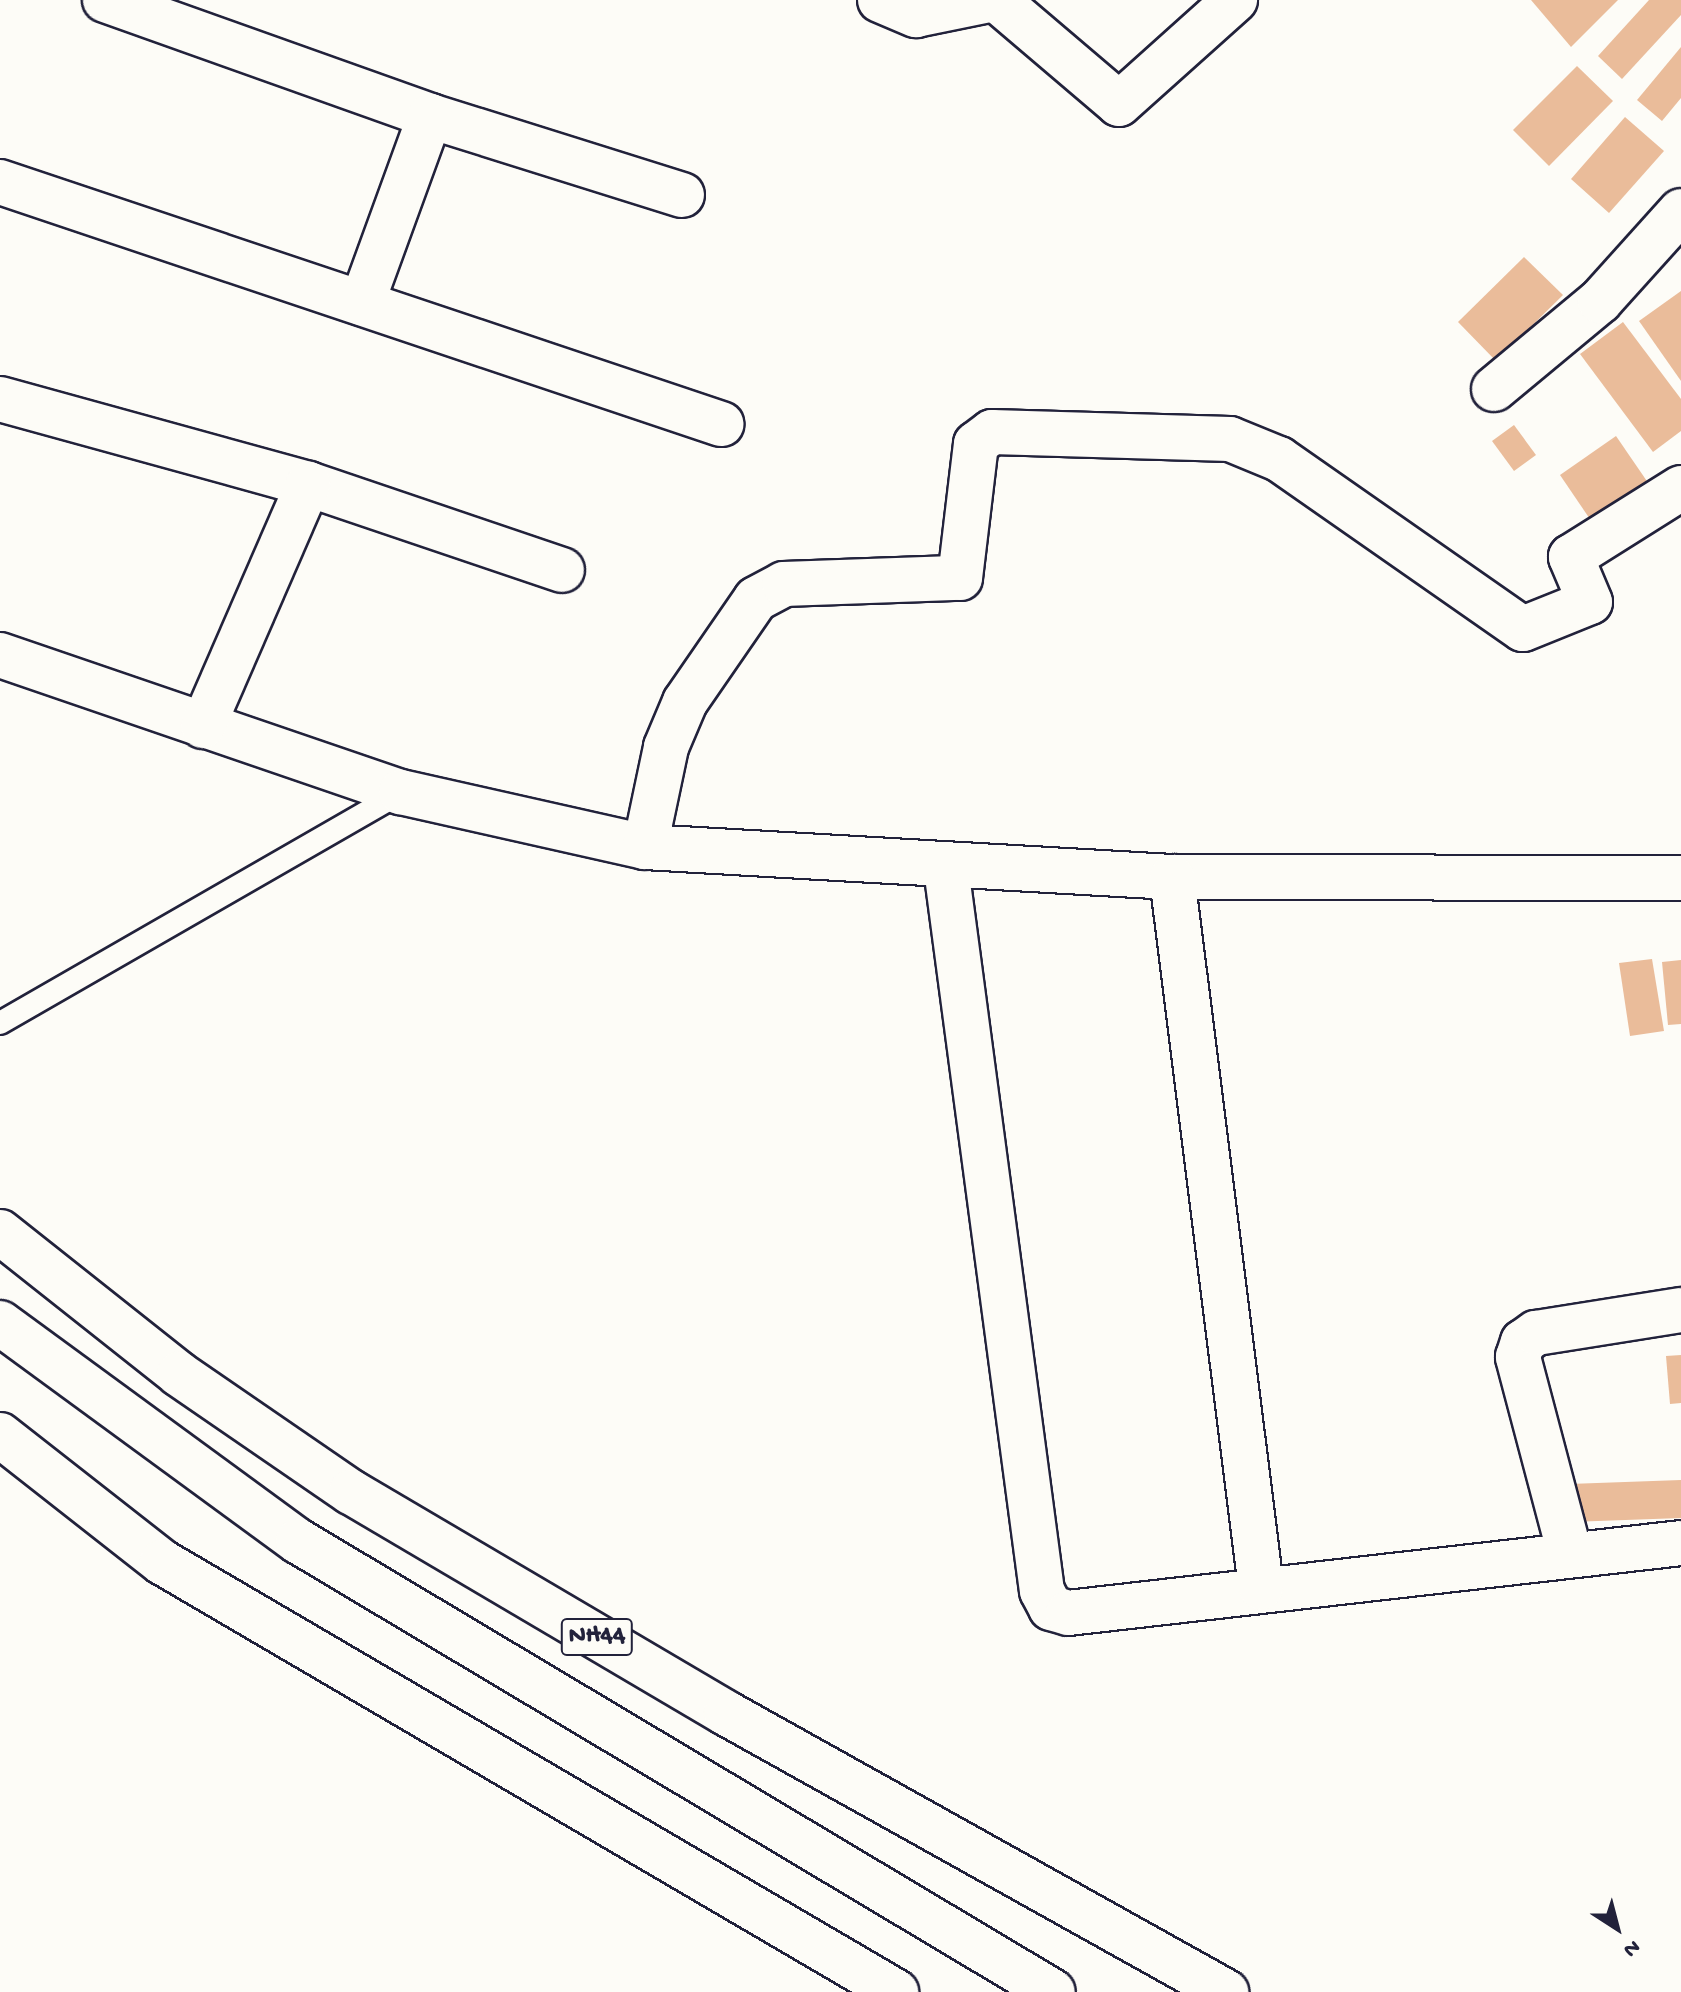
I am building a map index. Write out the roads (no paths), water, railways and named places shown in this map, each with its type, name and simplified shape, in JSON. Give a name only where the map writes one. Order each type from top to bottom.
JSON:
[{"type":"main road","points":[[105,0],[430,116],[682,195]]},
{"type":"main road","points":[[880,0],[916,15],[989,0]]},
{"type":"main road","points":[[997,0],[1119,104],[1235,0]]},
{"type":"main road","points":[[362,303],[430,116]]},
{"type":"main road","points":[[0,182],[721,424]]},
{"type":"main road","points":[[1494,389],[1600,301],[1681,211]]},
{"type":"main road","points":[[0,399],[308,484],[562,570]]},
{"type":"main road","points":[[645,847],[666,747],[685,702],[756,599],[784,584],[960,578],[976,444],[992,432],[1230,439],[1279,459],[1523,629],[1590,602],[1571,557],[1681,488]]},
{"type":"main road","points":[[203,726],[308,484]]},
{"type":"main road","points":[[0,655],[401,792],[645,847],[946,868],[1172,877],[1681,878]]},
{"type":"main road","points":[[946,868],[1042,1591],[1051,1608],[1068,1613],[1261,1587],[1681,1543]]},
{"type":"main road","points":[[1172,877],[1261,1587]]},
{"type":"main road","name":"NH44","points":[[0,1232],[179,1374],[351,1492],[726,1713],[1226,1992]]},
{"type":"main road","points":[[1570,1554],[1518,1357],[1523,1342],[1536,1333],[1681,1310]]},
{"type":"main road","name":"NH44","points":[[0,1323],[298,1541],[1053,1992]]},
{"type":"main road","points":[[0,1435],[162,1562],[896,1992]]},
{"type":"lane","points":[[0,1023],[401,792]]}]
